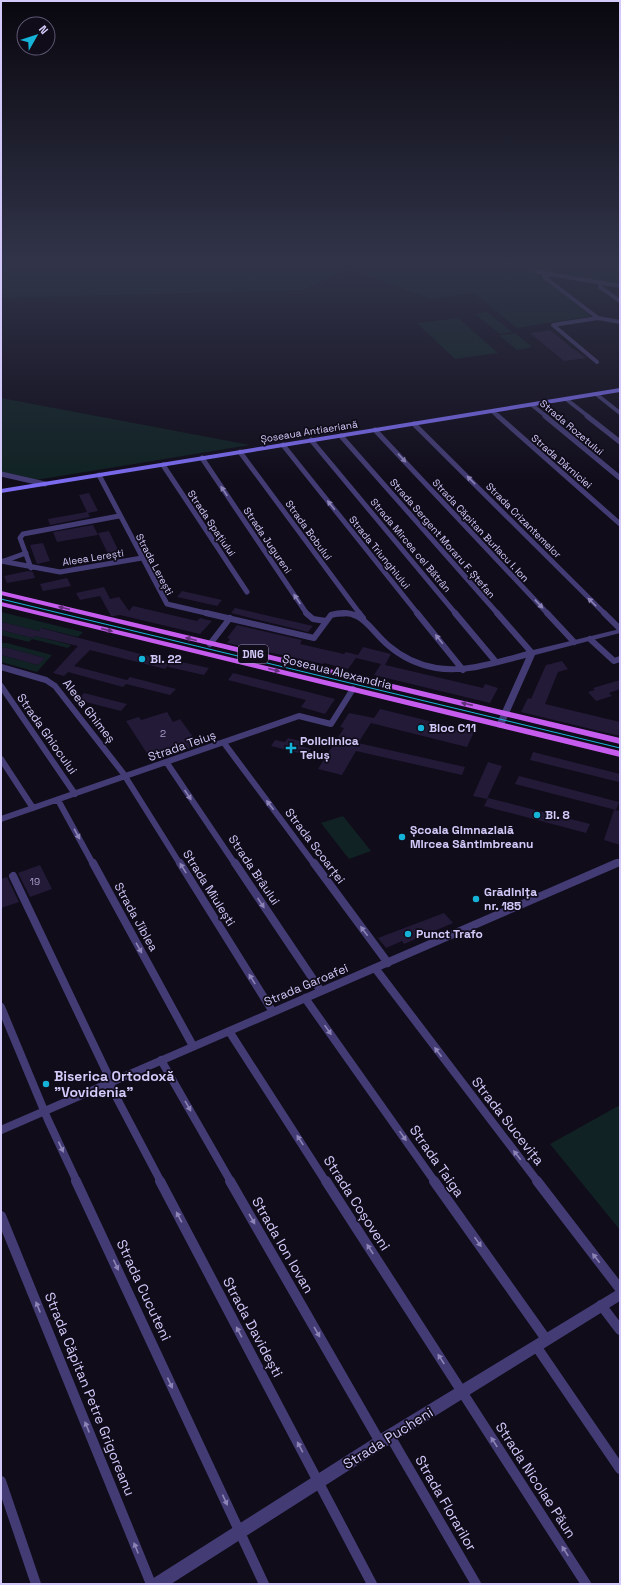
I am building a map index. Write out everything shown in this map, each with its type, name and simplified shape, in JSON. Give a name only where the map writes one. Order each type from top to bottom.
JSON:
[{"type":"main road","name":"Șoseaua Antiaeriană","points":[[1,491],[620,390]]},
{"type":"main road","name":"Șoseaua Alexandria","points":[[1,593],[620,741]]},
{"type":"main road","name":"Șoseaua Alexandria","points":[[1,604],[620,754]]},
{"type":"street","points":[[566,336],[597,362]]},
{"type":"street","points":[[596,394],[620,413]]},
{"type":"street","points":[[566,399],[620,442]]},
{"type":"street","name":"Strada Rozetului","points":[[532,405],[620,478]]},
{"type":"street","name":"Strada Dărniciei","points":[[492,411],[620,524]]},
{"type":"street","name":"Strada Crizantemelor","points":[[414,424],[620,630]]},
{"type":"street","name":"Strada Căpitan Burlacu I. Ion","points":[[375,430],[574,642]]},
{"type":"street","name":"Strada Sergent Moraru F. Ștefan","points":[[341,436],[532,653]]},
{"type":"street","name":"Strada Mircea cel Bătrân","points":[[311,440],[496,662]]},
{"type":"street","name":"Strada Triunghiului","points":[[283,445],[463,670]]},
{"type":"street","name":"Strada Bobului","points":[[240,452],[363,618]]},
{"type":"street","name":"Strada Jugureni","points":[[202,458],[307,614],[313,618],[326,621]]},
{"type":"street","name":"Strada Spațiului","points":[[163,465],[247,592]]},
{"type":"street","points":[[1,474],[45,484]]},
{"type":"street","name":"Strada Lerești","points":[[99,475],[119,516],[167,604],[314,638],[326,621]]},
{"type":"street","points":[[31,568],[20,538],[26,533],[119,516]]},
{"type":"street","points":[[2,561],[26,553]]},
{"type":"street","name":"Aleea Lerești","points":[[2,561],[31,568],[66,572],[142,558]]},
{"type":"street","points":[[326,621],[335,613],[363,618],[383,641],[404,656],[430,667],[463,670],[590,639],[620,630]]},
{"type":"street","points":[[210,644],[230,618]]},
{"type":"street","points":[[590,639],[614,661],[620,659]]},
{"type":"street","points":[[500,725],[532,653]]},
{"type":"street","name":"Aleea Ghimeș","points":[[1,667],[41,678],[55,686],[125,777]]},
{"type":"street","name":"Strada Ghiocului","points":[[1,686],[75,794]]},
{"type":"street","name":"Strada Teiuș","points":[[1,819],[299,716],[331,724],[353,689]]},
{"type":"street","name":"Strada Scoarței","points":[[224,742],[388,963]]},
{"type":"street","points":[[1,759],[33,808]]},
{"type":"street","name":"Strada Brâului","points":[[166,762],[321,991]]},
{"type":"street","name":"Strada Miulești","points":[[125,777],[273,1012]]},
{"type":"street","name":"Strada Jiblea","points":[[58,800],[193,1046]]},
{"type":"street","name":"Strada Garoafei","points":[[1,1130],[620,862]]},
{"type":"street","name":"Strada Davidești","points":[[13,876],[110,1083],[372,1584]]},
{"type":"street","name":"Strada Sucevița","points":[[375,968],[620,1289]]},
{"type":"street","name":"Strada Taiga","points":[[305,998],[541,1343],[620,1469]]},
{"type":"street","name":"Strada Cucuteni","points":[[1,1007],[44,1111],[264,1584]]},
{"type":"street","name":"Strada Coșoveni","points":[[229,1031],[462,1391]]},
{"type":"street","name":"Strada Ion Iovan","points":[[161,1060],[385,1439]]},
{"type":"street","name":"Strada Căpitan Petre Grigoreanu","points":[[1,1216],[150,1584]]},
{"type":"street","name":"Strada Pucheni","points":[[157,1584],[385,1439],[620,1294]]},
{"type":"street","points":[[601,1305],[620,1330]]},
{"type":"street","name":"Strada Nicolae Păun","points":[[462,1391],[586,1584]]},
{"type":"street","name":"Strada Florarilor","points":[[385,1439],[476,1584]]},
{"type":"street","points":[[1,1481],[36,1584]]},
{"type":"shaded area","points":[[431,336],[479,336],[498,353],[455,359]]},
{"type":"shaded area","points":[[500,336],[519,336],[532,347],[517,350]]},
{"type":"shaded area","points":[[1,398],[250,445],[36,480],[1,472]]},
{"type":"shaded area","points":[[1,612],[83,632],[78,637],[42,628],[39,631],[1,622]]},
{"type":"shaded area","points":[[1,630],[33,638],[35,636],[71,645],[68,648],[32,639],[29,642],[1,635]]},
{"type":"shaded area","points":[[1,643],[7,643],[52,655],[37,672],[1,662],[1,655],[38,665],[45,658],[4,647],[1,649]]},
{"type":"shaded area","points":[[343,816],[371,851],[349,859],[321,823]]},
{"type":"shaded area","points":[[620,1105],[620,1230],[550,1144]]},
{"type":"building","points":[[534,336],[557,336],[586,358],[564,361]]},
{"type":"building","points":[[89,493],[98,511],[88,513],[90,517],[50,525],[48,519],[87,512],[79,495]]},
{"type":"building","points":[[93,525],[98,535],[57,542],[53,532]]},
{"type":"building","points":[[109,531],[119,552],[108,554],[98,533]]},
{"type":"building","points":[[43,543],[50,561],[37,564],[30,545]]},
{"type":"building","points":[[28,571],[33,572],[35,578],[7,583],[4,576]]},
{"type":"building","points":[[67,578],[71,586],[43,591],[40,584]]},
{"type":"building","points":[[104,587],[110,599],[119,597],[129,611],[133,606],[197,621],[200,618],[212,621],[200,634],[120,615],[111,616],[100,596],[80,600],[76,593]]},
{"type":"building","points":[[182,591],[222,600],[217,606],[177,597]]},
{"type":"building","points":[[235,608],[313,626],[308,632],[231,613]]},
{"type":"building","points":[[1,622],[39,631],[41,628],[171,662],[165,669],[90,650],[74,666],[127,680],[130,677],[176,689],[170,695],[126,684],[123,687],[68,672],[64,676],[53,673],[78,646],[35,636],[33,638],[1,630]]},
{"type":"building","points":[[237,625],[302,640],[300,644],[344,654],[346,652],[358,655],[363,647],[391,654],[385,665],[356,658],[348,669],[227,643],[230,639],[227,638]]},
{"type":"building","points":[[4,647],[45,658],[38,665],[1,655],[1,649]]},
{"type":"building","points":[[172,660],[209,668],[204,675],[168,667]]},
{"type":"building","points":[[562,661],[568,669],[558,672],[545,704],[620,722],[620,736],[521,712],[528,698],[531,699],[546,665]]},
{"type":"building","points":[[381,664],[483,688],[485,684],[498,688],[490,703],[374,675]]},
{"type":"building","points":[[233,673],[335,699],[325,714],[301,707],[306,700],[228,680]]},
{"type":"building","points":[[620,680],[620,689],[609,693],[612,696],[596,701],[588,692],[595,690],[593,688]]},
{"type":"building","points":[[84,693],[127,704],[121,711],[78,700]]},
{"type":"building","points":[[380,709],[474,732],[467,747],[371,723],[358,743],[465,767],[462,775],[356,751],[342,775],[318,769],[344,728],[340,727],[349,713],[374,718]]},
{"type":"building","points":[[167,712],[173,722],[180,719],[199,745],[152,761],[126,721],[139,717],[141,720]]},
{"type":"building","name":"Policlinica Teiuș","points":[[288,738],[304,742],[301,746],[311,749],[307,755],[271,746],[275,740],[285,742]]},
{"type":"building","points":[[533,752],[620,774],[619,782],[530,760]]},
{"type":"building","points":[[488,762],[502,766],[487,799],[473,796]]},
{"type":"building","points":[[519,776],[619,802],[616,810],[515,784]]},
{"type":"building","name":"Bl. 8","points":[[488,798],[590,824],[586,833],[484,806]]},
{"type":"building","points":[[614,810],[620,811],[620,845],[604,840]]},
{"type":"building","points":[[40,865],[52,889],[30,897],[18,873]]},
{"type":"building","points":[[7,877],[19,902],[1,908],[1,879]]},
{"type":"building","name":"Punct Trafo","points":[[444,913],[453,923],[404,944],[402,941],[386,948],[378,938]]},
{"type":"tram line","points":[[1,599],[620,748]]},
{"type":"place","name":"Bl. 22","points":[[142,659]]},
{"type":"place","name":"Bloc C11","points":[[421,728]]},
{"type":"place","name":"Policlinica Teiuș","points":[[291,748]]},
{"type":"place","name":"Bl. 8","points":[[537,815]]},
{"type":"place","name":"Școala Gimnazială Mircea Sântimbreanu","points":[[402,837]]},
{"type":"place","name":"Grădinița nr. 185","points":[[476,899]]},
{"type":"place","name":"Punct Trafo","points":[[408,934]]},
{"type":"place","name":"Biserica Ortodoxă \"Vovidenia\"","points":[[46,1084]]}]
